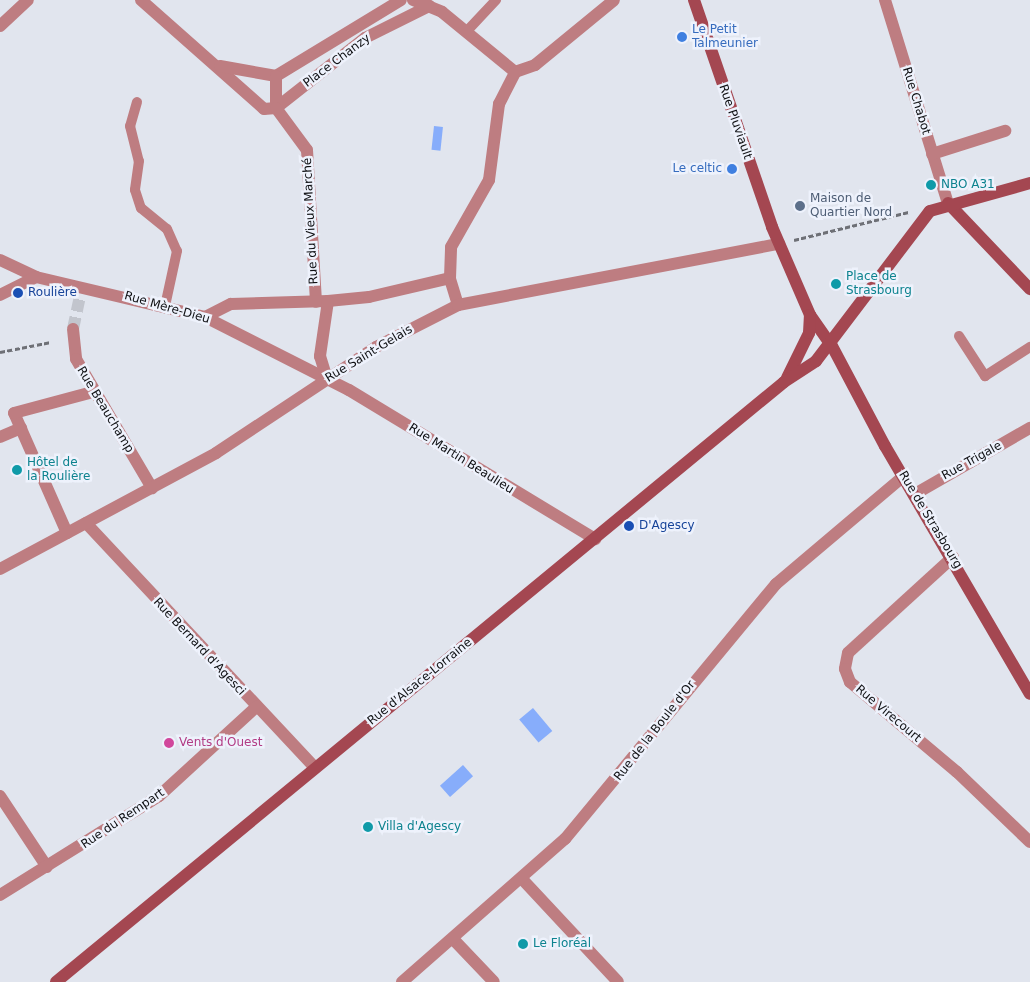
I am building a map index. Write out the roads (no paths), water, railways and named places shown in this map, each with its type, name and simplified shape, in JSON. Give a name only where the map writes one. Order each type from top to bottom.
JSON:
[{"type":"main road","name":"Rue Pluviault","points":[[694,0],[779,244]]},
{"type":"main road","points":[[784,382],[832,346],[930,211],[948,202],[1030,183]]},
{"type":"main road","points":[[948,202],[1030,289]]},
{"type":"main road","points":[[779,244],[810,315],[832,346]]},
{"type":"main road","points":[[784,382],[809,333],[810,315]]},
{"type":"main road","name":"Rue de Strasbourg","points":[[832,346],[904,476],[953,557],[1030,694]]},
{"type":"main road","name":"Rue d'Alsace-Lorraine","points":[[56,982],[784,382]]},
{"type":"street","points":[[0,26],[28,0]]},
{"type":"street","points":[[141,0],[220,66],[254,104],[276,108],[276,76],[220,66]]},
{"type":"street","name":"Place Chanzy","points":[[276,76],[401,0]]},
{"type":"street","points":[[413,0],[429,6],[466,32],[515,72]]},
{"type":"street","points":[[458,305],[450,278],[451,246],[489,180],[499,104],[515,72],[535,65],[614,0]]},
{"type":"street","name":"Rue Chabot","points":[[885,0],[948,202]]},
{"type":"street","name":"Place Chanzy","points":[[276,108],[365,38],[429,6]]},
{"type":"street","name":"Rue du Vieux Marché","points":[[276,108],[282,121],[300,139],[307,150],[322,302],[320,356],[327,379]]},
{"type":"street","points":[[932,154],[1005,131]]},
{"type":"street","name":"Rue Saint-Gelais","points":[[0,569],[216,453],[376,347],[458,305],[779,244]]},
{"type":"street","name":"Rue Mère-Dieu","points":[[0,260],[36,277],[81,292],[164,306],[205,317],[327,379]]},
{"type":"street","points":[[0,295],[36,277]]},
{"type":"street","points":[[205,317],[231,304],[322,302],[394,292],[450,278]]},
{"type":"street","name":"Rue Beauchamp","points":[[72,329],[71,348],[93,392],[152,488]]},
{"type":"street","name":"Rue Martin Beaulieu","points":[[327,379],[595,539]]},
{"type":"street","points":[[67,533],[14,413],[93,392]]},
{"type":"street","points":[[0,436],[21,428]]},
{"type":"street","name":"Rue Trigale","points":[[915,494],[1030,428]]},
{"type":"street","name":"Rue de la Boule d'Or","points":[[402,982],[523,880],[620,777],[776,584],[904,476]]},
{"type":"street","name":"Rue Bernard d'Agesci","points":[[86,523],[315,768]]},
{"type":"street","name":"Rue Virecourt","points":[[953,557],[848,653],[845,669],[850,682],[957,772],[1030,842]]},
{"type":"street","name":"Rue du Rempart","points":[[0,895],[159,796],[256,707]]},
{"type":"street","points":[[0,796],[47,867]]},
{"type":"street","points":[[523,880],[618,982]]},
{"type":"street","points":[[453,939],[494,982]]},
{"type":"lane","points":[[466,32],[496,0]]},
{"type":"lane","points":[[137,102],[130,126],[139,161],[135,190],[141,208],[167,229],[177,251],[164,306]]},
{"type":"lane","points":[[959,336],[985,376],[1030,347]]},
{"type":"water","points":[[434,126],[443,127],[440,151],[431,150]]},
{"type":"water","points":[[533,708],[552,731],[538,743],[519,720]]},
{"type":"water","points":[[463,765],[473,776],[450,797],[440,786]]},
{"type":"tunnel","points":[[73,329],[80,297]]},
{"type":"place","name":"Le Petit Talmeunier","points":[[682,37]]},
{"type":"place","name":"Le celtic","points":[[732,169]]},
{"type":"place","name":"NBO A31","points":[[931,185]]},
{"type":"place","name":"Maison de Quartier Nord","points":[[800,206]]},
{"type":"place","name":"Place de Strasbourg","points":[[836,284]]},
{"type":"place","name":"Roulière","points":[[18,293]]},
{"type":"place","name":"Hôtel de la Roulière","points":[[17,470]]},
{"type":"place","name":"D'Agescy","points":[[629,526]]},
{"type":"place","name":"Vents d'Ouest","points":[[169,743]]},
{"type":"place","name":"Villa d'Agescy","points":[[368,827]]},
{"type":"place","name":"Le Floréal","points":[[523,944]]}]
